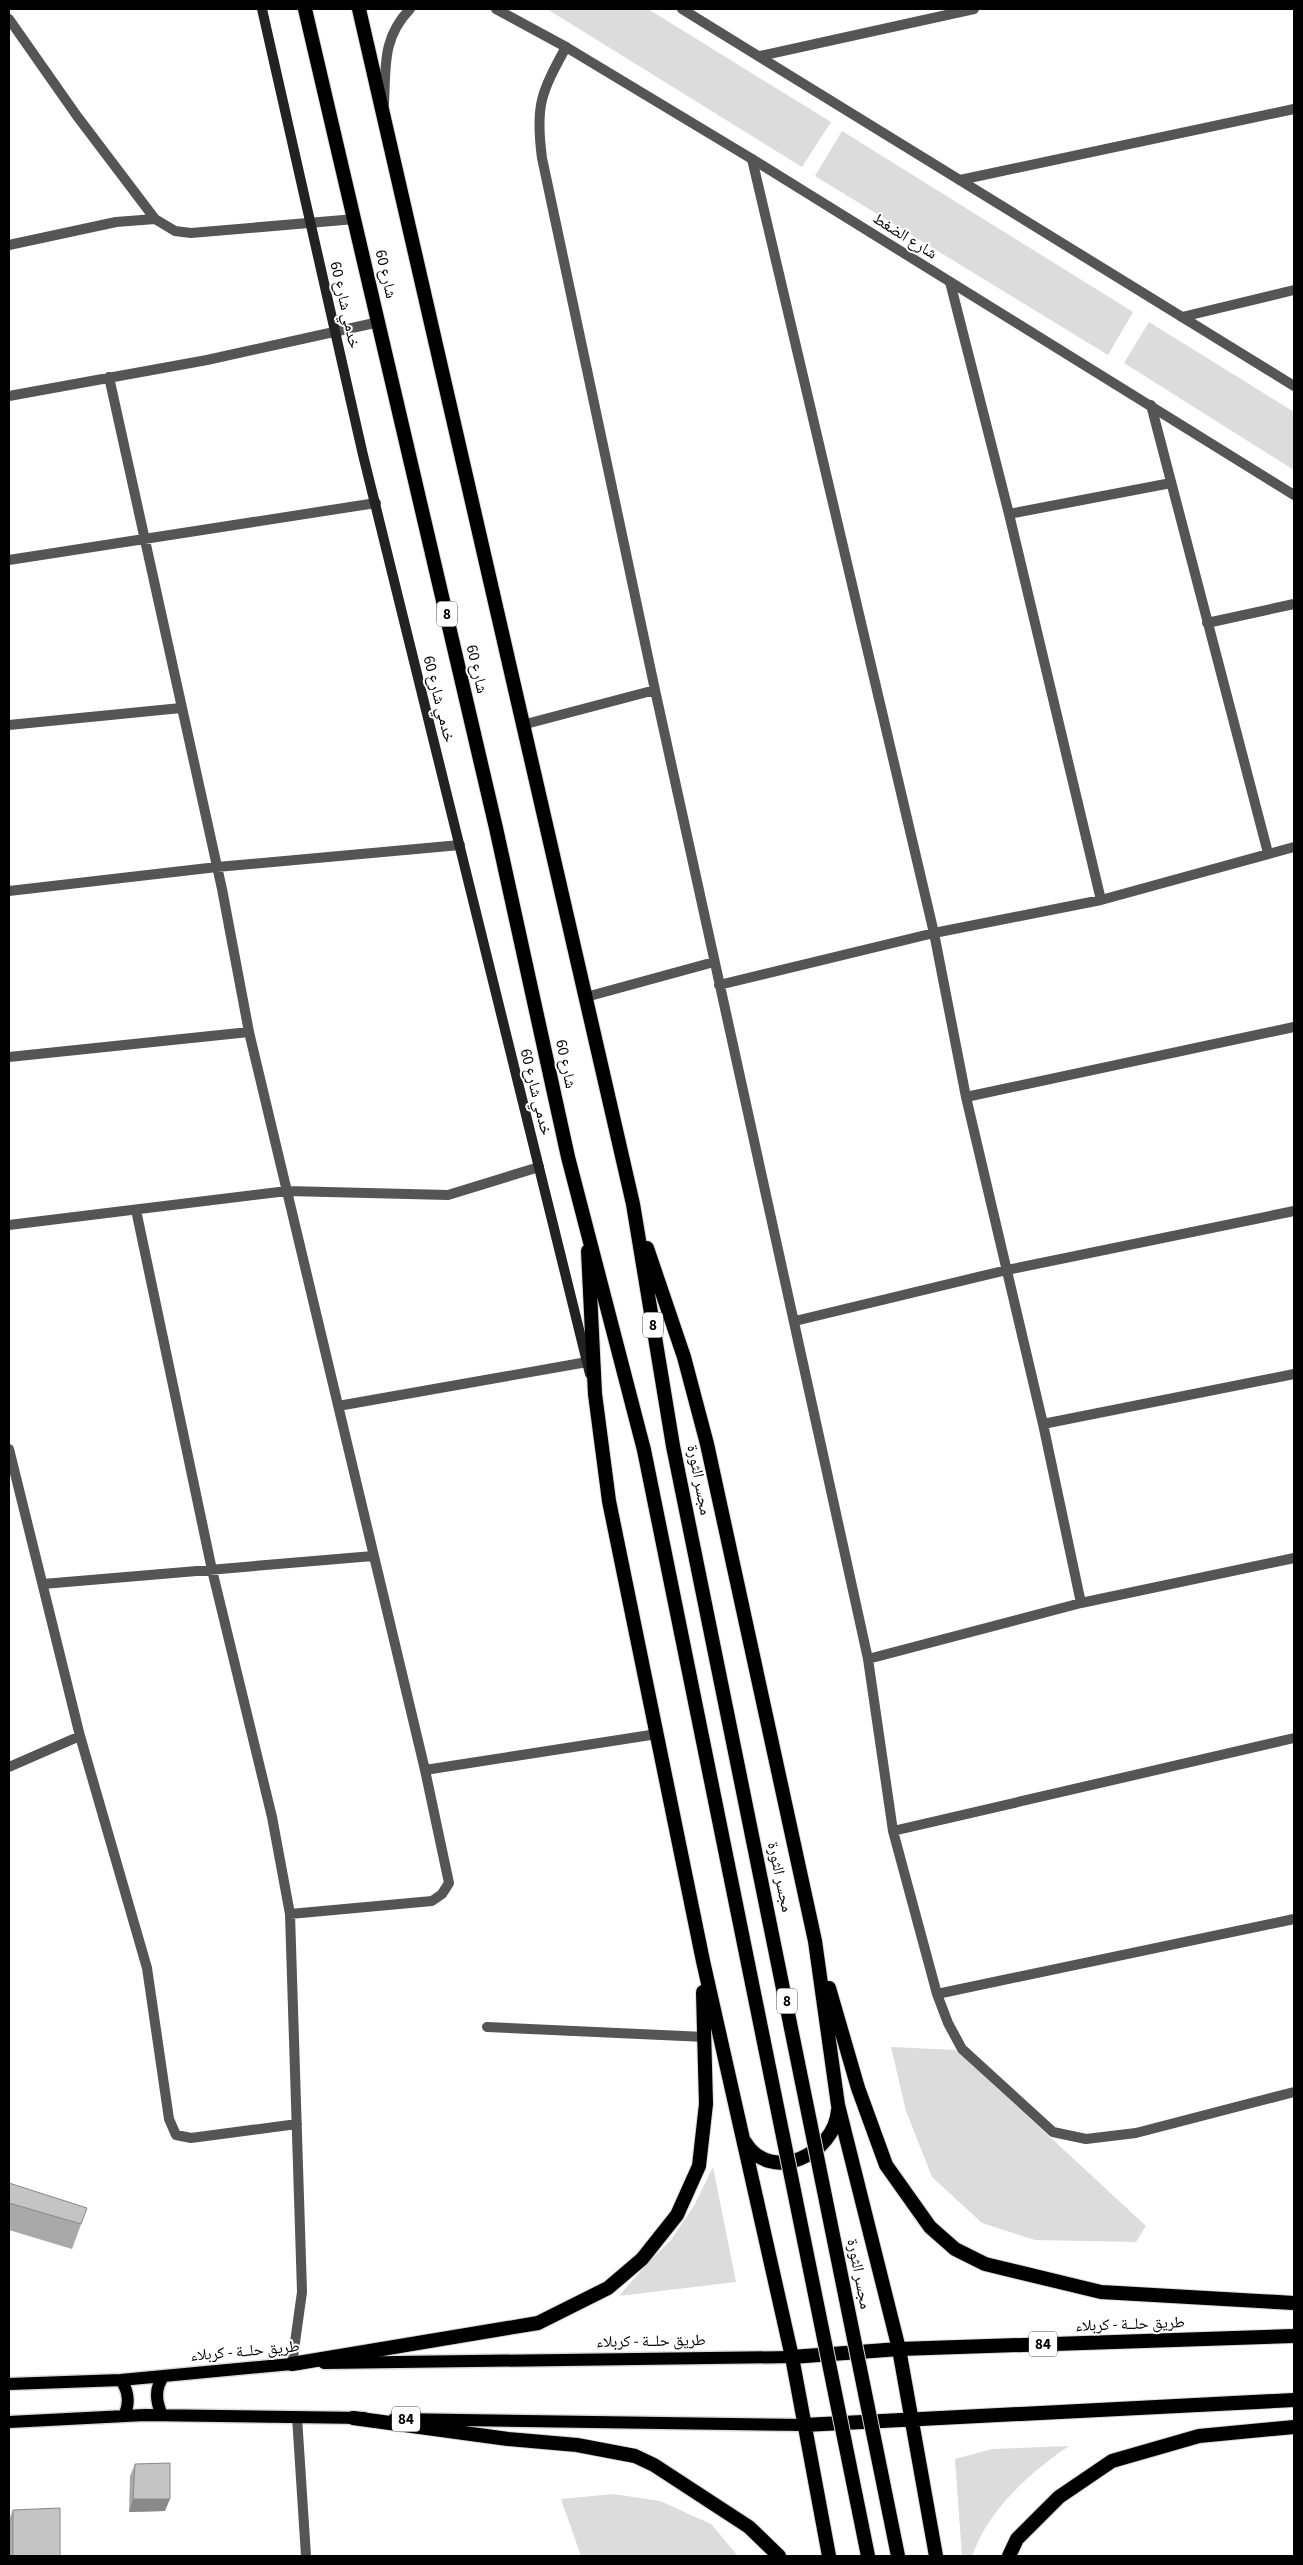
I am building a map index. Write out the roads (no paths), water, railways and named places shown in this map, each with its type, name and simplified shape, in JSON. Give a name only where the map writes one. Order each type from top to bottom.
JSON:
[{"type":"highway","name":"شارع 60","points":[[305,9],[494,818],[568,1157],[586,1220]]},
{"type":"highway","name":"شارع 60","points":[[359,9],[633,1204]]},
{"type":"highway","points":[[633,1204],[684,1357],[706,1444],[816,1941],[858,2088],[886,2164],[930,2227],[955,2249],[985,2264],[1100,2292],[1294,2303]]},
{"type":"highway","name":"مجسر الثورة","points":[[633,1204],[674,1446],[898,2556]]},
{"type":"highway","points":[[586,1220],[595,1394],[609,1501],[703,1961],[792,2357],[828,2556]]},
{"type":"highway","name":"8","points":[[586,1220],[644,1450],[868,2556]]},
{"type":"highway","points":[[816,1941],[838,2105],[899,2349],[936,2556]]},
{"type":"highway","points":[[292,2364],[538,2323],[608,2288],[642,2259],[677,2215],[699,2166],[706,2104],[703,1961]]},
{"type":"highway","points":[[740,2127],[752,2153],[776,2162],[800,2160],[820,2148],[828,2139],[837,2117],[838,2105]]},
{"type":"highway","name":"طريق حلــة - كربلاء","points":[[792,2357],[899,2349],[1294,2336]]},
{"type":"highway","name":"84","points":[[804,2425],[1294,2400]]},
{"type":"highway","points":[[353,2418],[508,2439],[577,2445],[635,2456],[654,2465],[749,2527],[779,2556]]},
{"type":"highway","points":[[1009,2556],[1017,2539],[1059,2498],[1112,2461],[1199,2436],[1294,2427]]},
{"type":"main road","name":"خدمي شارع 60","points":[[262,9],[376,503],[595,1394]]},
{"type":"main road","name":"طريق حلــة - كربلاء","points":[[9,2384],[121,2380],[292,2364],[792,2357]]},
{"type":"main road","points":[[162,2415],[156,2396],[164,2376]]},
{"type":"main road","points":[[121,2380],[128,2394],[124,2416]]},
{"type":"main road","name":"84","points":[[9,2422],[162,2415],[804,2425]]},
{"type":"street","points":[[384,118],[387,47],[398,22],[410,9]]},
{"type":"street","name":"شارع الضغط","points":[[496,9],[566,48],[752,159],[1294,495]]},
{"type":"street","points":[[682,9],[1294,386]]},
{"type":"street","points":[[760,56],[974,9]]},
{"type":"street","points":[[9,18],[77,116],[154,219],[175,231],[190,233],[355,219]]},
{"type":"street","points":[[566,48],[542,96],[537,124],[542,158],[714,962],[795,1321],[868,1659],[893,1831],[937,1994],[948,2023],[962,2049],[1053,2132],[1086,2140],[1136,2133],[1294,2092]]},
{"type":"street","points":[[960,180],[1294,109]]},
{"type":"street","points":[[752,159],[934,933],[966,1097],[1008,1270],[1081,1603]]},
{"type":"street","points":[[9,245],[116,222],[154,219]]},
{"type":"street","points":[[950,282],[1009,514],[1101,900]]},
{"type":"street","points":[[1182,316],[1294,290]]},
{"type":"street","points":[[9,396],[207,360],[379,322]]},
{"type":"street","points":[[109,377],[217,867],[249,1032],[425,1770],[449,1882],[442,1894],[432,1901],[290,1914]]},
{"type":"street","points":[[1151,405],[1268,853]]},
{"type":"street","points":[[1009,514],[1171,483]]},
{"type":"street","points":[[9,560],[376,503]]},
{"type":"street","points":[[1207,623],[1294,604]]},
{"type":"street","points":[[522,725],[655,690]]},
{"type":"street","points":[[9,725],[181,708]]},
{"type":"street","points":[[9,891],[217,867],[460,845]]},
{"type":"street","points":[[719,985],[934,933],[1101,900],[1294,847]]},
{"type":"street","points":[[586,997],[714,962]]},
{"type":"street","points":[[966,1097],[1294,1027]]},
{"type":"street","points":[[9,1056],[249,1032]]},
{"type":"street","points":[[9,1225],[287,1191],[448,1195],[539,1167]]},
{"type":"street","points":[[136,1210],[212,1570],[272,1817],[290,1914],[302,2292],[292,2364]]},
{"type":"street","points":[[795,1321],[1008,1270],[1294,1211]]},
{"type":"street","points":[[338,1406],[586,1362]]},
{"type":"street","points":[[1043,1424],[1294,1374]]},
{"type":"street","points":[[9,1449],[80,1736],[147,1968],[169,2119],[176,2135],[190,2138],[297,2124]]},
{"type":"street","points":[[43,1584],[374,1556]]},
{"type":"street","points":[[868,1659],[1081,1603],[1294,1558]]},
{"type":"street","points":[[425,1770],[657,1734]]},
{"type":"street","points":[[9,1767],[80,1736]]},
{"type":"street","points":[[893,1831],[1294,1738]]},
{"type":"street","points":[[937,1994],[1294,1919]]},
{"type":"street","points":[[487,2027],[705,2037]]},
{"type":"street","points":[[297,2417],[306,2556]]}]
